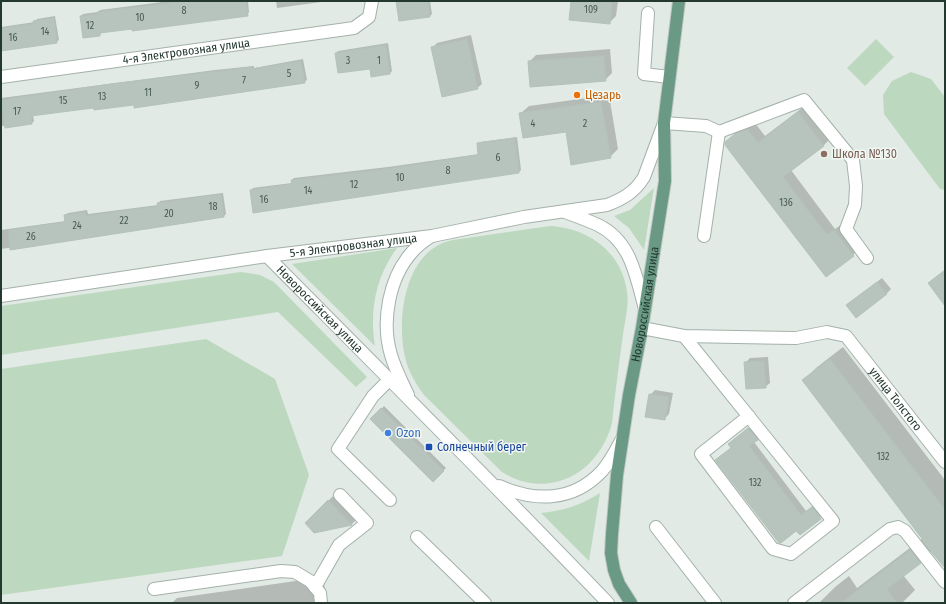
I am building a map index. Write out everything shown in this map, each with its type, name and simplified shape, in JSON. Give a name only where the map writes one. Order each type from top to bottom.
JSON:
[{"type":"main road","name":"Новороссийская улица","points":[[631,603],[619,584],[614,570],[611,553],[617,475],[629,395],[642,328],[664,181],[664,123],[679,1]]},
{"type":"street","name":"4-я Электровозная улица","points":[[1,77],[354,28],[369,17],[372,1]]},
{"type":"street","points":[[648,13],[644,74],[670,77]]},
{"type":"street","points":[[664,123],[706,126],[719,132],[804,100],[853,160],[856,186],[855,205],[846,229],[868,258]]},
{"type":"street","name":"5-я Электровозная улица","points":[[1,296],[267,256],[432,236],[524,217],[607,205],[620,200],[633,192],[644,177],[664,123]]},
{"type":"street","points":[[704,236],[719,132]]},
{"type":"street","points":[[562,211],[599,225],[622,244],[629,254],[645,308]]},
{"type":"street","points":[[413,405],[394,366],[388,345],[388,313],[391,294],[399,271],[413,250],[432,236]]},
{"type":"street","name":"Новороссийская улица","points":[[267,256],[413,405],[494,484],[608,603]]},
{"type":"street","points":[[642,328],[684,336],[749,416],[833,521],[791,554],[773,549],[701,454],[749,416]]},
{"type":"street","name":"улица Толстого","points":[[684,336],[796,338],[827,332],[846,336],[945,462]]},
{"type":"street","points":[[389,380],[373,396],[338,449],[390,500]]},
{"type":"street","points":[[494,484],[514,493],[543,497],[573,491],[603,470],[622,439]]},
{"type":"street","points":[[315,587],[338,545],[367,523],[340,495]]},
{"type":"street","points":[[794,603],[890,529],[898,527],[905,531],[945,582]]},
{"type":"street","points":[[656,528],[715,603]]},
{"type":"street","points":[[417,537],[485,603]]},
{"type":"street","points":[[154,589],[281,571],[295,572],[310,581],[320,592],[321,603]]},
{"type":"green space","points":[[876,39],[894,57],[865,86],[847,68]]},
{"type":"green space","points":[[911,72],[931,79],[945,97],[945,190],[940,189],[884,114],[883,95],[892,81]]},
{"type":"green space","points":[[654,188],[644,250],[629,228],[614,216],[630,210]]},
{"type":"green space","points":[[550,226],[577,232],[590,237],[601,245],[618,265],[624,278],[628,302],[612,423],[605,441],[596,456],[584,468],[570,477],[554,482],[537,484],[520,480],[502,472],[424,395],[406,362],[402,324],[408,287],[414,271],[424,257],[437,246],[453,240]]},
{"type":"green space","points":[[397,248],[384,270],[376,294],[373,320],[375,346],[292,264]]},
{"type":"green space","points":[[241,272],[260,275],[274,282],[367,377],[356,387],[278,312],[1,355],[1,306]]},
{"type":"green space","points":[[206,339],[275,379],[309,475],[282,556],[1,595],[1,369]]},
{"type":"green space","points":[[600,493],[589,561],[541,513],[572,507]]},
{"type":"building","points":[[169,1],[246,1],[248,16],[132,31],[132,29],[100,33],[100,36],[83,38],[80,16],[97,14],[97,12],[170,3]]},
{"type":"building","points":[[396,1],[428,1],[430,17],[399,21]]},
{"type":"building","points":[[571,1],[612,1],[610,24],[569,20]]},
{"type":"building","points":[[54,18],[57,43],[1,51],[1,28],[34,24],[33,21]]},
{"type":"building","points":[[467,39],[478,89],[442,97],[431,47]]},
{"type":"building","points":[[386,45],[390,74],[371,77],[370,69],[338,73],[335,53]]},
{"type":"building","points":[[604,56],[606,81],[530,87],[528,61]]},
{"type":"building","points":[[301,61],[305,83],[134,108],[134,105],[94,110],[93,108],[31,116],[32,124],[5,128],[1,100],[111,84],[252,67],[252,69]]},
{"type":"building","points":[[601,102],[611,158],[571,165],[566,132],[523,138],[519,113]]},
{"type":"building","points":[[798,112],[824,146],[783,177],[827,235],[834,230],[854,256],[826,277],[725,145],[725,142],[736,133],[747,129],[758,143]]},
{"type":"building","points":[[515,138],[519,173],[253,213],[250,190],[292,184],[291,180],[385,169],[478,155],[477,143]]},
{"type":"building","points":[[221,194],[224,217],[10,250],[8,230],[65,222],[64,215],[85,212],[86,216],[158,206],[157,203]]},
{"type":"building","points":[[945,270],[945,306],[928,283]]},
{"type":"building","points":[[877,282],[887,294],[856,318],[846,305]]},
{"type":"building","points":[[830,359],[945,510],[945,568],[922,541],[923,540],[802,380]]},
{"type":"building","points":[[764,361],[766,388],[746,389],[744,362]]},
{"type":"building","points":[[649,394],[669,397],[665,420],[645,417]]},
{"type":"building","points":[[381,408],[444,471],[433,482],[370,419]]},
{"type":"building","points":[[748,428],[758,440],[749,446],[801,515],[812,507],[821,519],[800,535],[796,531],[781,543],[779,543],[715,460],[731,448],[728,444]]},
{"type":"building","points":[[328,500],[352,525],[314,533],[305,523]]},
{"type":"building","points":[[910,550],[921,563],[887,589],[897,603],[841,603]]},
{"type":"place","name":"Цезарь","points":[[577,95]]},
{"type":"place","name":"Школа №130","points":[[824,154]]},
{"type":"place","name":"Ozon","points":[[388,433]]},
{"type":"place","name":"Солнечный берег","points":[[429,447]]}]
